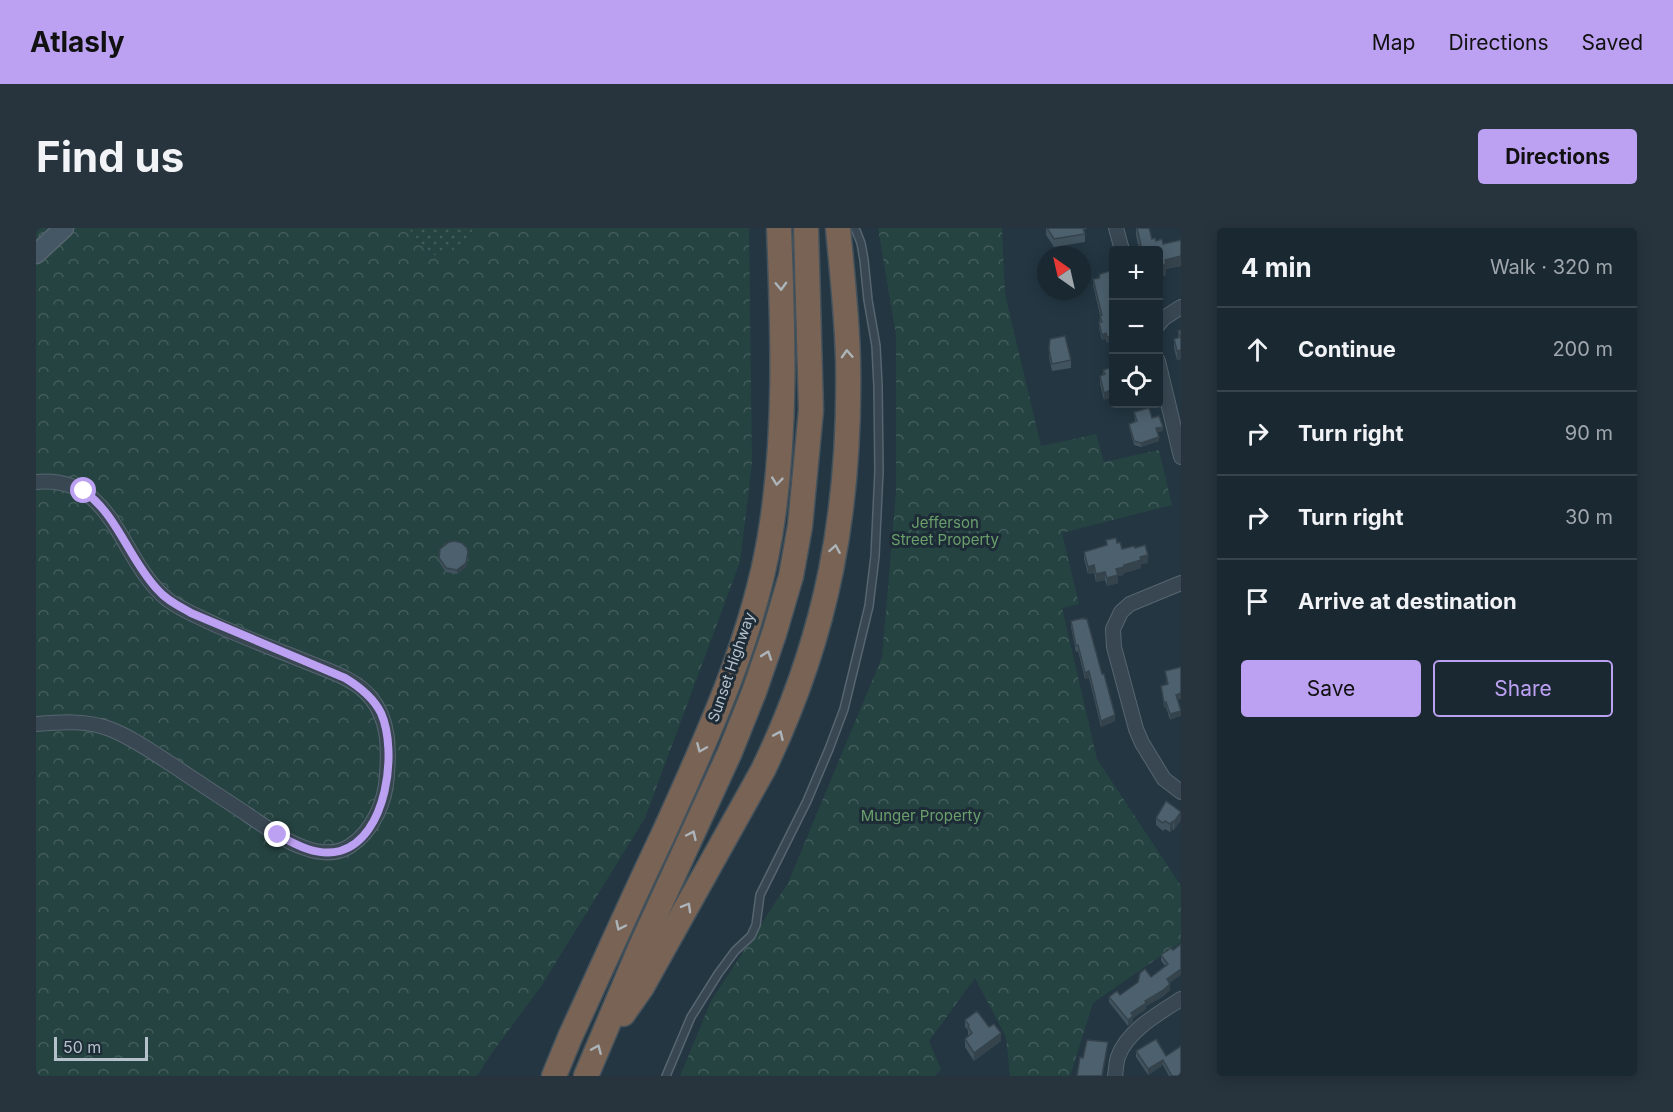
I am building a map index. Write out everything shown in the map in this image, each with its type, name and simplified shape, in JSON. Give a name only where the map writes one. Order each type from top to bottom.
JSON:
[{"type":"highway","name":"Sunset Highway","points":[[554,1076],[712,723],[737,659],[761,578],[775,501],[783,414],[779,228]]},
{"type":"highway","name":"Sunset Highway","points":[[586,1076],[641,946],[730,752],[774,634],[790,576],[800,526],[811,410],[806,228]]},
{"type":"highway","points":[[608,1023],[625,1013],[642,987],[763,770],[795,697],[820,619],[838,530],[847,449],[848,357],[838,228]]},
{"type":"street","points":[[36,254],[64,228]]},
{"type":"street","points":[[1116,228],[1121,246]]},
{"type":"street","points":[[1163,319],[1181,307]]},
{"type":"street","points":[[1163,377],[1178,428],[1181,457]]},
{"type":"street","points":[[36,482],[46,481],[75,486],[91,496],[106,513],[147,577],[169,600],[191,613],[258,643],[332,672],[364,691],[381,713],[387,733],[387,777],[378,813],[366,832],[351,845],[339,851],[316,851],[278,835],[155,754],[110,729],[85,723],[36,724]]},
{"type":"street","points":[[1181,583],[1130,604],[1116,620],[1112,636],[1136,729],[1164,779],[1181,792]]},
{"type":"street","points":[[1115,1076],[1118,1057],[1126,1042],[1138,1030],[1179,1005]]},
{"type":"lane","points":[[666,1076],[691,1017],[718,974],[735,951],[751,936],[756,925],[760,895],[807,801],[844,709],[869,606],[875,556],[879,471],[878,386],[876,346],[864,260],[855,228]]},
{"type":"green space","points":[[36,228],[408,228],[432,256],[463,246],[474,228],[749,228],[752,463],[740,562],[645,818],[542,985],[477,1076],[36,1076]]},
{"type":"green space","points":[[408,228],[474,228],[463,246],[432,256]]},
{"type":"green space","points":[[878,228],[1002,228],[1005,294],[1041,446],[1096,434],[1104,462],[1159,450],[1172,505],[1062,533],[1079,604],[1062,608],[1097,759],[1181,886],[1181,942],[1093,1003],[1070,1076],[1010,1076],[1006,1037],[975,978],[929,1041],[941,1069],[935,1076],[680,1076],[711,1001],[788,883],[882,657],[896,493],[896,335]]},
{"type":"building","points":[[1047,228],[1083,228],[1085,234],[1054,239]]},
{"type":"building","points":[[1137,228],[1149,228],[1152,239],[1155,238],[1156,241],[1162,239],[1163,244],[1181,240],[1181,256],[1165,260],[1166,264],[1163,265],[1163,246],[1139,245],[1141,245]]},
{"type":"building","points":[[1109,271],[1109,337],[1107,337],[1106,333],[1102,335],[1099,322],[1102,322],[1100,316],[1102,315],[1093,279],[1099,278],[1100,274]]},
{"type":"building","points":[[1181,330],[1181,350],[1177,351],[1174,339],[1180,337],[1178,331]]},
{"type":"building","points":[[1065,336],[1071,360],[1052,364],[1050,339]]},
{"type":"building","points":[[1109,368],[1109,391],[1104,393],[1100,376],[1105,374],[1103,370]]},
{"type":"building","points":[[1149,408],[1152,418],[1159,416],[1163,427],[1156,428],[1159,437],[1141,443],[1134,441],[1129,424],[1137,421],[1134,412]]},
{"type":"building","points":[[1116,538],[1122,549],[1145,545],[1148,555],[1116,569],[1118,575],[1107,578],[1105,572],[1096,574],[1094,565],[1088,567],[1084,552],[1107,545],[1106,540]]},
{"type":"building","points":[[449,542],[462,543],[468,552],[466,563],[457,570],[446,568],[439,558],[440,549]]},
{"type":"building","points":[[1087,619],[1115,715],[1101,721],[1089,671],[1085,673],[1071,621]]},
{"type":"building","points":[[1181,667],[1181,693],[1176,695],[1181,711],[1170,714],[1166,702],[1164,703],[1161,686],[1168,684],[1165,671]]},
{"type":"building","points":[[1166,801],[1181,812],[1170,824],[1165,821],[1163,823],[1156,818]]},
{"type":"building","points":[[1181,944],[1181,969],[1167,979],[1170,984],[1131,1013],[1133,1016],[1128,1020],[1109,997],[1117,991],[1120,995],[1138,982],[1140,973],[1145,969],[1151,977],[1168,964],[1161,955]]},
{"type":"building","points":[[977,1011],[989,1027],[994,1024],[1001,1033],[974,1053],[965,1039],[972,1033],[965,1020]]},
{"type":"building","points":[[1156,1039],[1166,1056],[1181,1046],[1181,1076],[1172,1076],[1163,1060],[1148,1069],[1136,1051]]},
{"type":"building","points":[[1087,1040],[1108,1042],[1102,1076],[1077,1076],[1080,1057],[1083,1058]]},
{"type":"route","points":[[84,491],[106,513],[147,577],[169,600],[191,613],[258,643],[345,678],[364,691],[381,713],[387,733],[387,777],[378,813],[366,832],[346,849],[328,852],[304,847],[278,835]]},
{"type":"park label","name":"Jefferson Street Property","points":[[945,530]]},
{"type":"park label","name":"Munger Property","points":[[921,815]]}]
